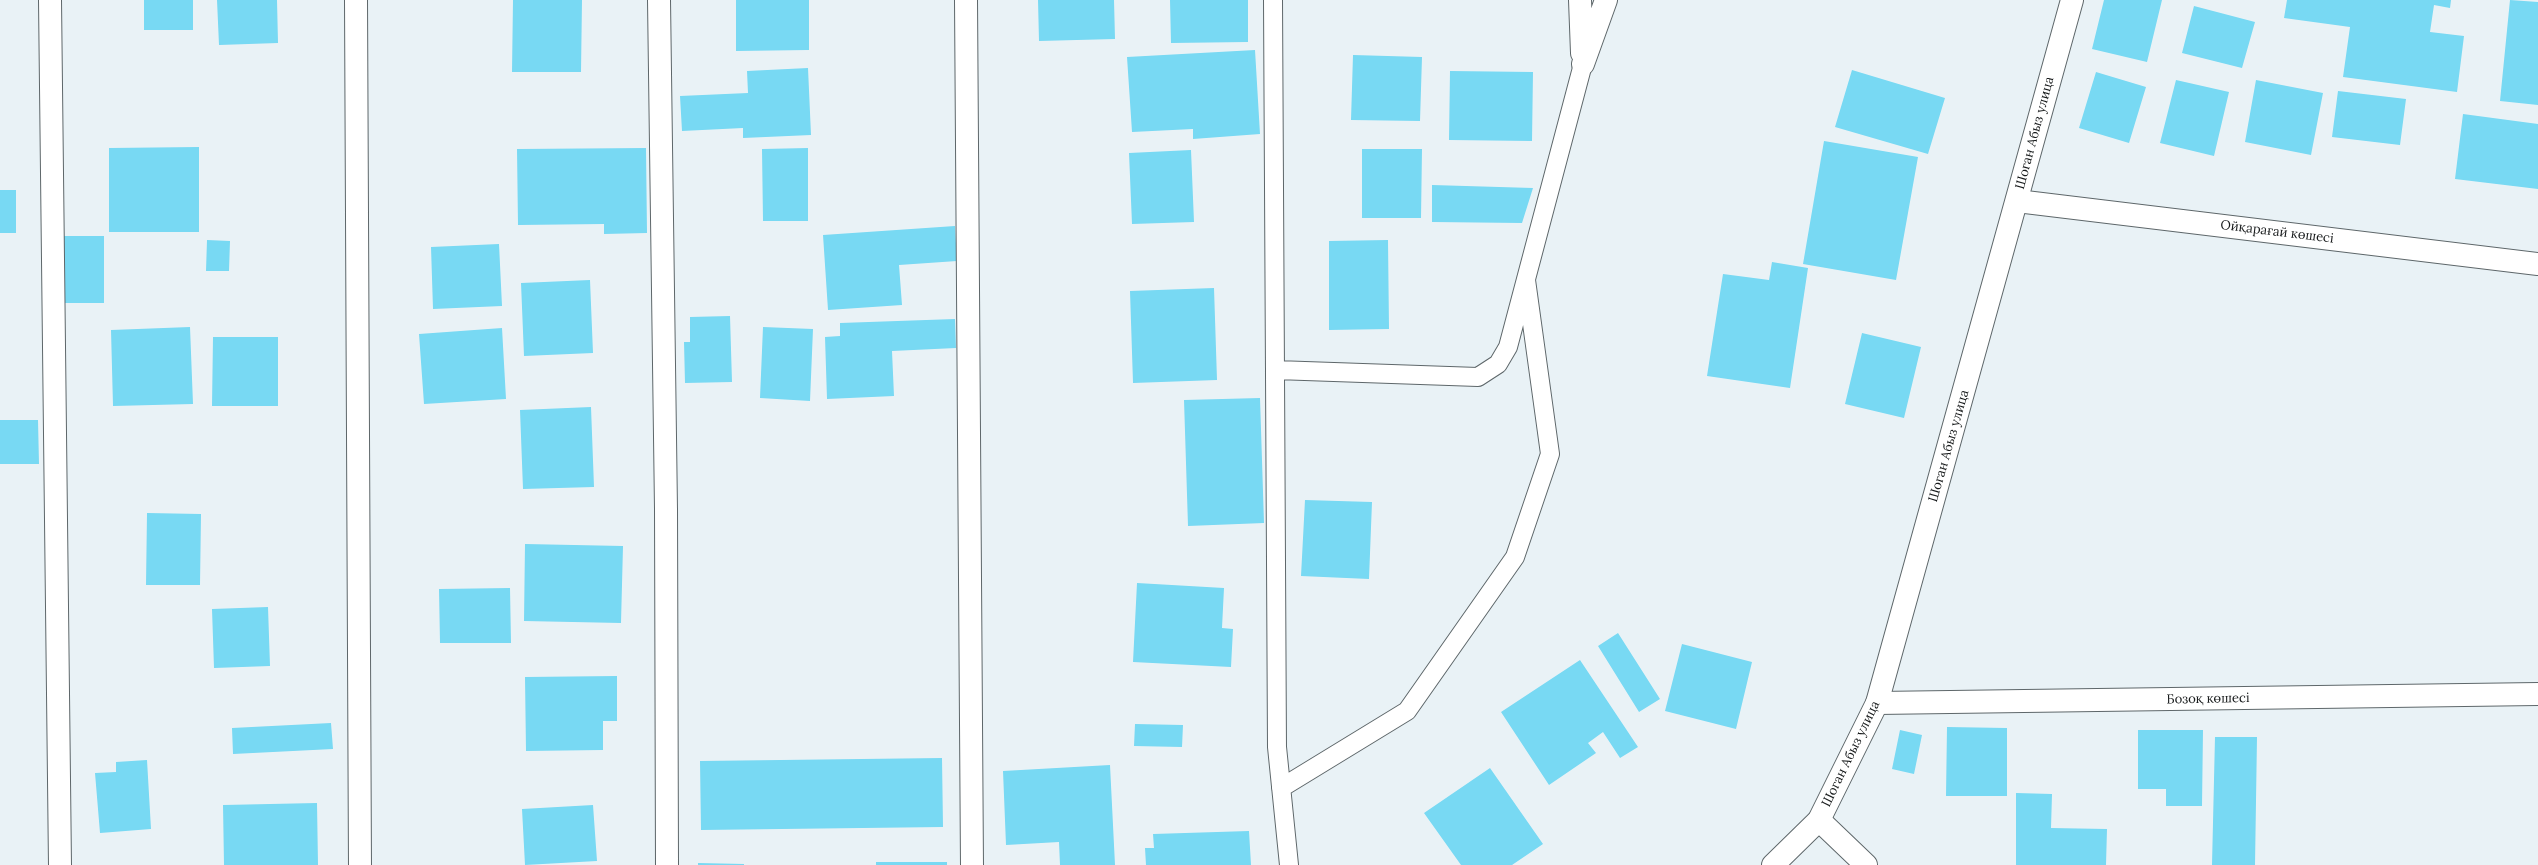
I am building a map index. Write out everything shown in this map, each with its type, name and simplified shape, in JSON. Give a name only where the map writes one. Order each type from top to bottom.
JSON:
[{"type":"street","points":[[50,0],[60,865]]},
{"type":"street","points":[[356,0],[360,865]]},
{"type":"street","points":[[659,0],[666,509],[667,865]]},
{"type":"street","points":[[966,0],[972,865]]},
{"type":"street","points":[[1580,0],[1583,64]]},
{"type":"street","points":[[1583,64],[1606,0]]},
{"type":"street","name":"Шоган Абыз улица","points":[[1773,865],[1819,820],[1877,703],[2072,0]]},
{"type":"street","name":"Ойқарағай көшесі","points":[[2017,201],[2538,264]]},
{"type":"street","name":"Бозоқ көшесі","points":[[1877,703],[2538,694]]},
{"type":"street","points":[[1819,820],[1866,865]]},
{"type":"lane","points":[[1273,0],[1277,747],[1289,865]]},
{"type":"lane","points":[[1276,370],[1478,377],[1498,364],[1508,347],[1583,64]]},
{"type":"lane","points":[[1282,788],[1407,711],[1516,557],[1550,454],[1526,280]]},
{"type":"building","points":[[144,0],[193,0],[193,30],[144,30]]},
{"type":"building","points":[[217,0],[277,0],[278,43],[219,45]]},
{"type":"building","points":[[513,0],[582,0],[581,72],[512,72]]},
{"type":"building","points":[[736,0],[809,0],[809,50],[736,51]]},
{"type":"building","points":[[1038,0],[1114,0],[1115,39],[1039,41]]},
{"type":"building","points":[[1170,0],[1248,0],[1248,42],[1171,43]]},
{"type":"building","points":[[2104,0],[2162,0],[2147,62],[2092,49]]},
{"type":"building","points":[[2287,0],[2451,0],[2450,8],[2434,5],[2430,32],[2464,36],[2457,92],[2343,77],[2350,27],[2284,18]]},
{"type":"building","points":[[2510,0],[2538,2],[2538,105],[2500,101]]},
{"type":"building","points":[[2194,6],[2255,22],[2242,68],[2182,53]]},
{"type":"building","points":[[1255,50],[1260,134],[1193,139],[1193,129],[1132,132],[1127,57]]},
{"type":"building","points":[[1353,55],[1422,57],[1420,121],[1351,120]]},
{"type":"building","points":[[808,68],[811,135],[743,138],[743,128],[682,131],[680,96],[748,93],[747,71]]},
{"type":"building","points":[[1852,70],[1945,98],[1928,154],[1835,127]]},
{"type":"building","points":[[1450,71],[1533,72],[1532,141],[1449,140]]},
{"type":"building","points":[[2096,72],[2146,87],[2129,143],[2079,128]]},
{"type":"building","points":[[2176,80],[2229,92],[2214,156],[2160,143]]},
{"type":"building","points":[[2256,80],[2323,93],[2311,155],[2245,142]]},
{"type":"building","points":[[2338,91],[2406,99],[2400,145],[2332,137]]},
{"type":"building","points":[[2463,114],[2538,124],[2538,189],[2455,179]]},
{"type":"building","points":[[1824,141],[1918,157],[1896,280],[1803,264]]},
{"type":"building","points":[[199,147],[199,232],[109,232],[109,148]]},
{"type":"building","points":[[646,148],[647,233],[604,234],[604,224],[518,225],[517,149]]},
{"type":"building","points":[[808,148],[808,221],[763,221],[762,149]]},
{"type":"building","points":[[1362,149],[1422,149],[1421,218],[1362,218]]},
{"type":"building","points":[[1191,150],[1194,222],[1132,224],[1129,153]]},
{"type":"building","points":[[1432,185],[1533,188],[1522,223],[1432,222]]},
{"type":"building","points":[[0,190],[16,190],[16,233],[0,233]]},
{"type":"building","points":[[955,226],[957,261],[899,265],[902,305],[828,310],[823,235]]},
{"type":"building","points":[[62,236],[104,236],[104,303],[62,303]]},
{"type":"building","points":[[207,240],[230,241],[229,271],[206,271]]},
{"type":"building","points":[[1388,240],[1389,329],[1329,330],[1329,241]]},
{"type":"building","points":[[499,244],[502,306],[433,309],[431,247]]},
{"type":"building","points":[[1772,262],[1808,268],[1790,388],[1707,376],[1723,274],[1769,280]]},
{"type":"building","points":[[590,280],[593,353],[524,356],[521,283]]},
{"type":"building","points":[[1214,288],[1217,380],[1133,383],[1130,291]]},
{"type":"building","points":[[730,316],[732,382],[685,383],[684,342],[690,342],[690,317]]},
{"type":"building","points":[[955,319],[956,348],[892,351],[894,396],[827,399],[825,337],[840,336],[840,323]]},
{"type":"building","points":[[190,327],[193,404],[113,406],[111,330]]},
{"type":"building","points":[[763,327],[813,329],[810,401],[760,398]]},
{"type":"building","points":[[502,328],[506,399],[424,404],[419,334]]},
{"type":"building","points":[[1862,333],[1921,347],[1904,418],[1845,404]]},
{"type":"building","points":[[213,337],[278,337],[278,406],[212,406]]},
{"type":"building","points":[[1260,398],[1264,523],[1188,526],[1184,400]]},
{"type":"building","points":[[591,407],[594,487],[523,489],[520,410]]},
{"type":"building","points":[[0,420],[38,420],[39,464],[0,464]]},
{"type":"building","points":[[1305,500],[1372,502],[1369,579],[1301,576]]},
{"type":"building","points":[[147,513],[201,514],[200,585],[146,585]]},
{"type":"building","points":[[525,544],[623,546],[621,623],[524,621]]},
{"type":"building","points":[[1137,583],[1224,588],[1222,628],[1233,629],[1231,667],[1133,662]]},
{"type":"building","points":[[510,588],[511,643],[440,643],[439,589]]},
{"type":"building","points":[[268,607],[270,666],[214,668],[212,609]]},
{"type":"building","points":[[1618,633],[1660,699],[1639,712],[1598,646]]},
{"type":"building","points":[[1682,644],[1752,662],[1736,729],[1665,711]]},
{"type":"building","points":[[1580,660],[1638,747],[1620,758],[1603,732],[1588,743],[1596,753],[1549,785],[1501,712]]},
{"type":"building","points":[[617,676],[617,721],[603,721],[603,750],[526,751],[525,677]]},
{"type":"building","points":[[331,723],[333,749],[233,754],[232,728]]},
{"type":"building","points":[[1135,724],[1183,725],[1182,747],[1134,746]]},
{"type":"building","points":[[1947,727],[2007,728],[2007,796],[1946,796]]},
{"type":"building","points":[[1900,730],[1922,735],[1914,774],[1892,769]]},
{"type":"building","points":[[2138,730],[2203,730],[2202,806],[2166,806],[2166,789],[2138,789]]},
{"type":"building","points":[[2215,737],[2257,737],[2255,865],[2212,865]]},
{"type":"building","points":[[942,758],[943,827],[701,830],[700,761]]},
{"type":"building","points":[[147,760],[151,829],[100,833],[95,773],[116,772],[116,762]]},
{"type":"building","points":[[1110,765],[1115,865],[1060,865],[1059,842],[1006,845],[1003,771]]},
{"type":"building","points":[[1490,768],[1543,844],[1512,865],[1461,865],[1424,813]]},
{"type":"building","points":[[2016,793],[2052,794],[2051,828],[2107,829],[2106,865],[2016,865]]},
{"type":"building","points":[[317,803],[318,865],[224,865],[223,805]]},
{"type":"building","points":[[593,805],[597,861],[525,865],[522,809]]},
{"type":"building","points":[[1249,831],[1251,865],[1146,865],[1145,848],[1154,848],[1153,834]]},
{"type":"building","points":[[876,862],[947,862],[947,865],[876,865]]},
{"type":"building","points":[[698,863],[744,864],[744,865],[698,865]]}]
